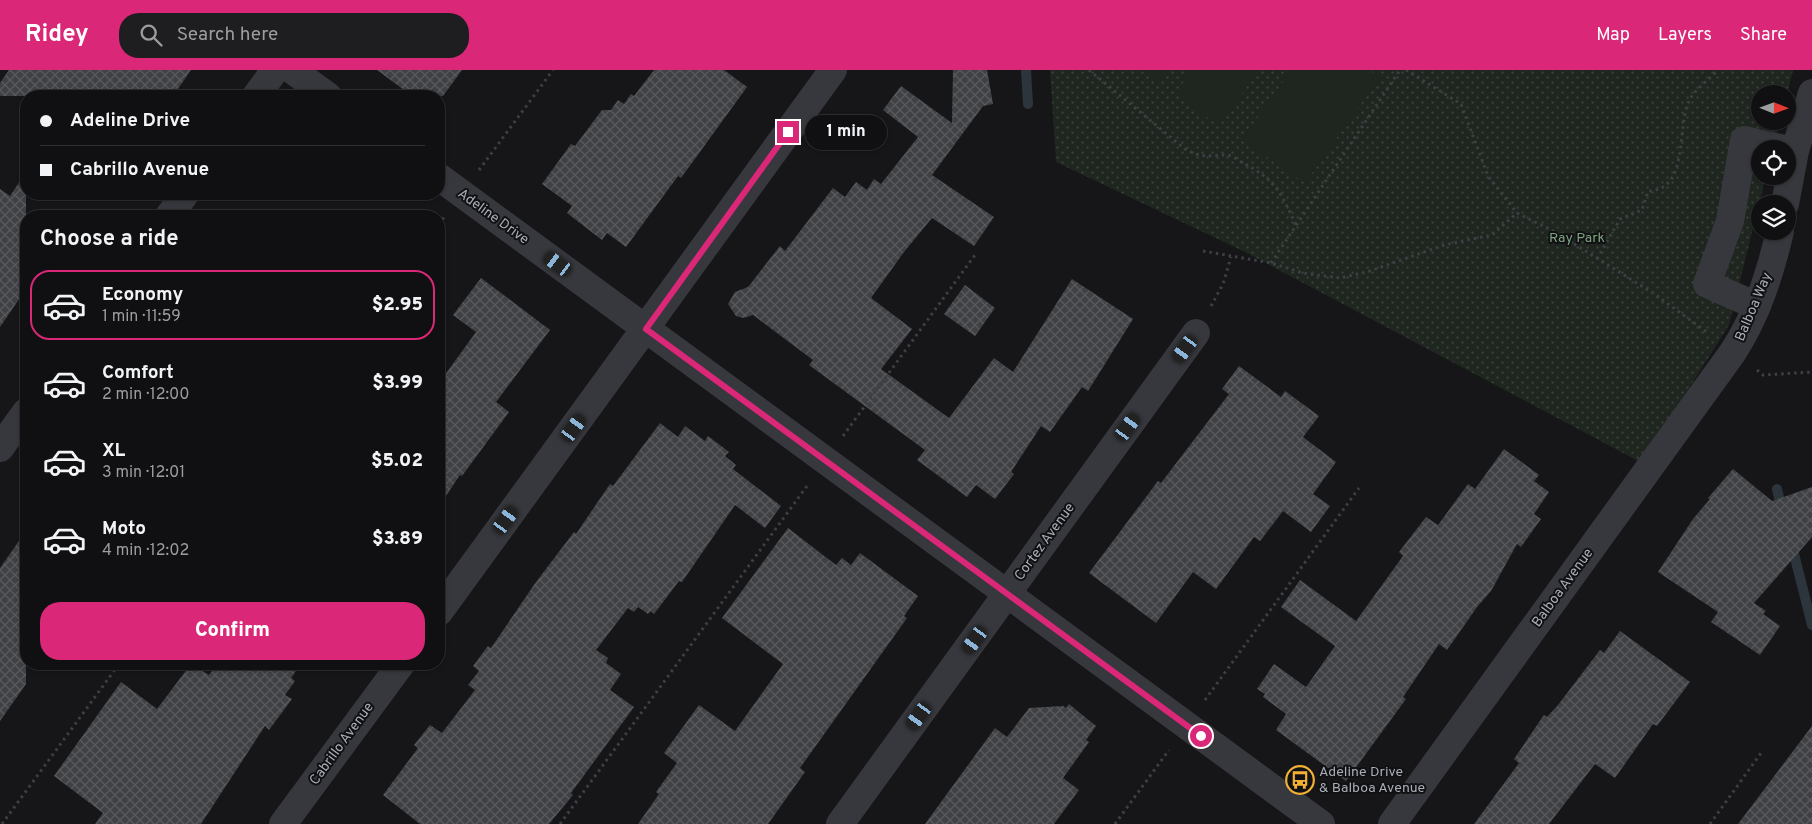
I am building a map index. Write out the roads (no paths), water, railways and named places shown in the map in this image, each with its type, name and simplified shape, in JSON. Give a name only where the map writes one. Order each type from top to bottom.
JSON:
[{"type":"street","points":[[261,90],[276,70]]},
{"type":"street","points":[[292,70],[320,90]]},
{"type":"street","points":[[445,604],[833,70]]},
{"type":"street","points":[[1793,140],[1812,93]]},
{"type":"street","points":[[1751,142],[1744,140],[1730,222],[1707,284],[1757,306]]},
{"type":"street","name":"Adeline Drive","points":[[445,182],[1321,824]]},
{"type":"street","name":"Balboa Way","points":[[1733,352],[1746,332],[1767,282],[1778,240]]},
{"type":"street","name":"Cortez Avenue","points":[[840,824],[1196,333]]},
{"type":"street","name":"Balboa Avenue","points":[[1392,824],[1733,352]]},
{"type":"street","points":[[0,448],[20,420]]},
{"type":"street","name":"Cabrillo Avenue","points":[[283,824],[397,670]]},
{"type":"waterway","points":[[1026,70],[1028,104]]},
{"type":"waterway","points":[[1777,489],[1782,510]]},
{"type":"waterway","points":[[1792,546],[1812,625]]},
{"type":"place","name":"Adeline Drive & Balboa Avenue","points":[[1300,780]]},
{"type":"park label","name":"Ray Park","points":[[1577,238]]}]
